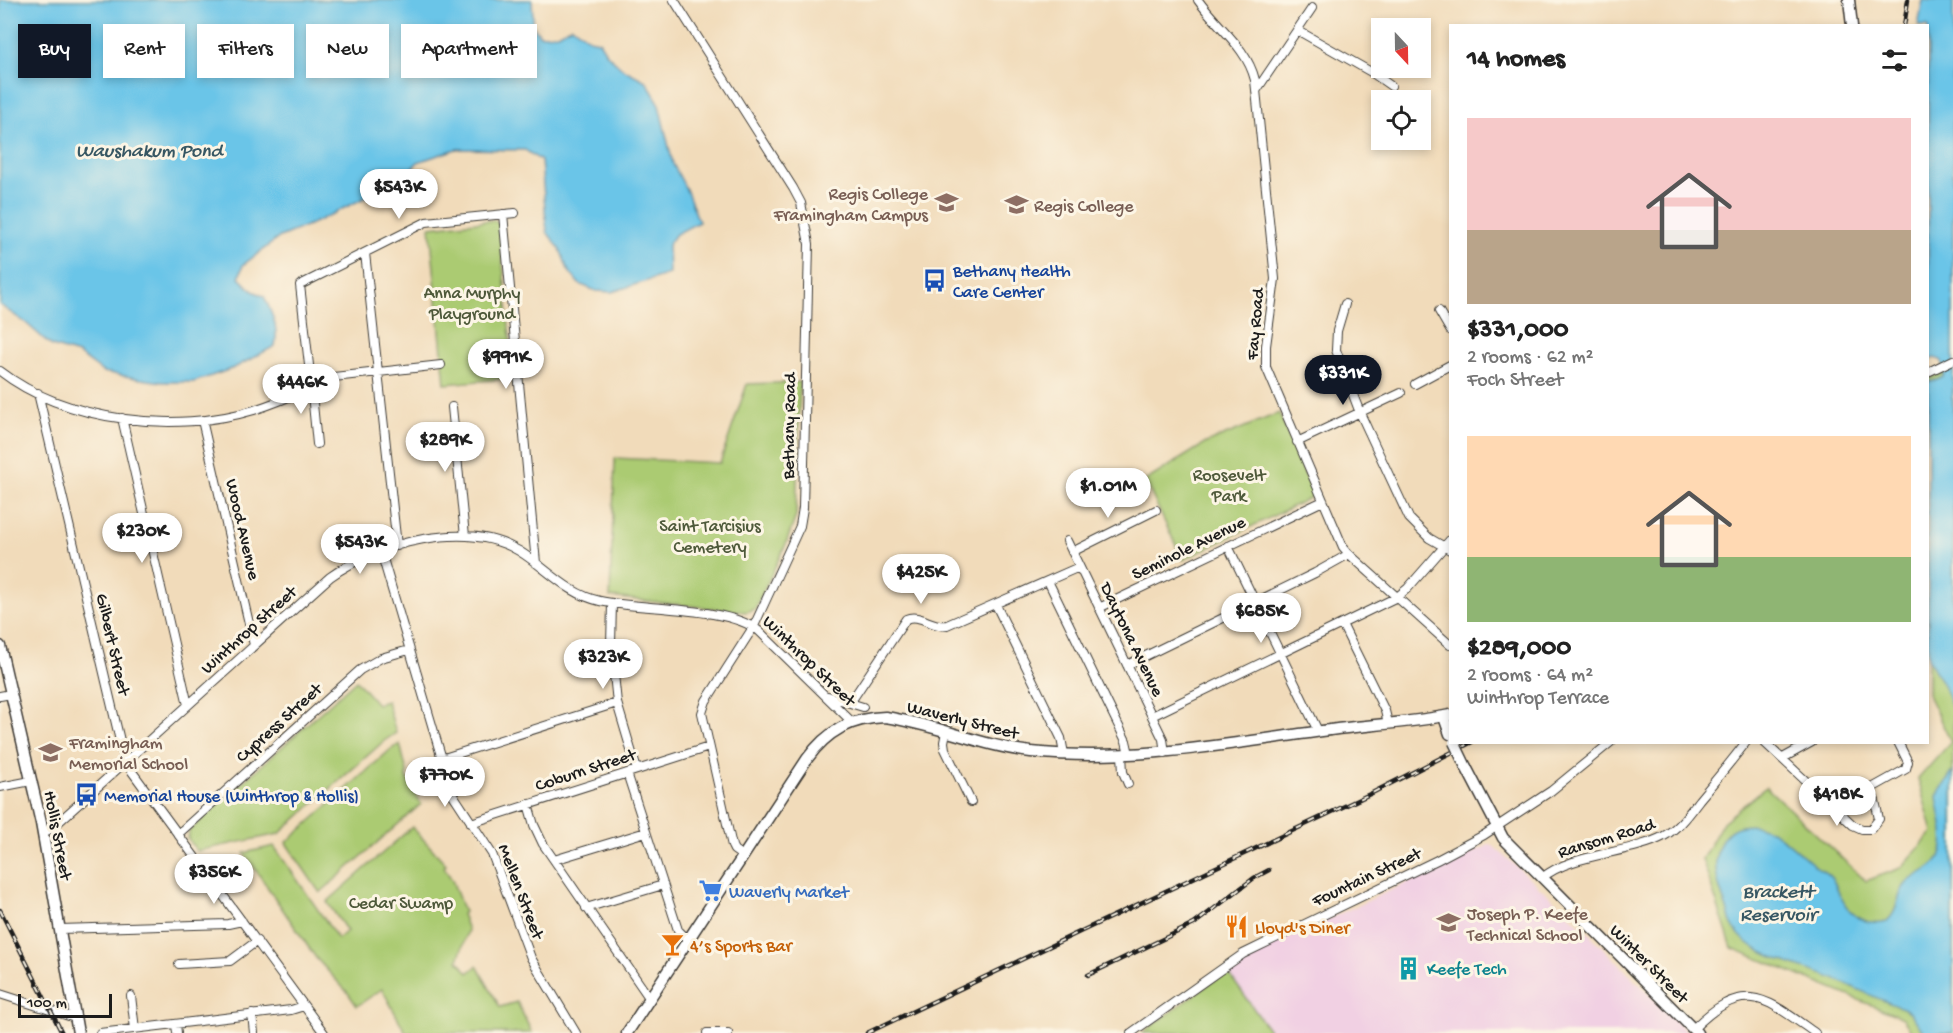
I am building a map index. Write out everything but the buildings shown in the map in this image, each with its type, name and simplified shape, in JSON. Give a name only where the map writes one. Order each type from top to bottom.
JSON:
[{"type":"main road","points":[[1849,0],[1852,24]]},
{"type":"main road","name":"Hollis Street","points":[[0,646],[6,695],[31,781],[43,834],[78,1033]]},
{"type":"main road","name":"Waverly Street","points":[[627,1033],[817,746],[835,730],[852,722],[866,718],[885,717],[1010,749],[1064,754],[1125,754],[1211,748],[1318,731],[1447,716]]},
{"type":"main road","name":"Winter Street","points":[[1455,744],[1503,838],[1695,1031]]},
{"type":"street","name":"Bethany Road","points":[[674,0],[794,188],[801,203],[809,244],[802,516],[794,542],[754,626],[703,706],[702,720],[732,846],[744,857]]},
{"type":"street","name":"Fay Road","points":[[1198,0],[1223,32],[1239,47],[1248,61],[1257,91],[1267,218],[1275,279],[1266,346],[1266,367],[1343,547],[1449,644]]},
{"type":"street","points":[[1257,91],[1312,8]]},
{"type":"street","points":[[1297,30],[1391,86]]},
{"type":"street","points":[[317,444],[300,285],[431,220],[515,213]]},
{"type":"street","points":[[503,214],[536,563]]},
{"type":"street","points":[[365,253],[397,546]]},
{"type":"street","points":[[1152,716],[1397,597],[1447,548],[1430,538],[1409,518],[1360,413],[1336,350],[1337,332],[1345,304]]},
{"type":"street","points":[[1439,310],[1449,328]]},
{"type":"street","points":[[1929,372],[1953,360]]},
{"type":"street","points":[[0,370],[38,393],[76,408],[122,418],[168,422],[202,420],[256,410],[290,397],[325,378],[441,365]]},
{"type":"street","points":[[1415,384],[1449,365]]},
{"type":"street","name":"Gilbert Street","points":[[38,393],[125,762]]},
{"type":"street","points":[[1297,442],[1401,393]]},
{"type":"street","points":[[452,407],[465,536]]},
{"type":"street","points":[[122,418],[188,705]]},
{"type":"street","name":"Wood Avenue","points":[[202,420],[254,645]]},
{"type":"street","name":"Seminole Avenue","points":[[1099,608],[1323,501]]},
{"type":"street","points":[[1072,552],[1156,510]]},
{"type":"street","name":"Winthrop Street","points":[[43,834],[330,578],[352,564],[381,552],[430,538],[465,536],[488,538],[520,552],[580,594],[612,603],[717,616],[754,626],[852,722]]},
{"type":"street","name":"Daytona Avenue","points":[[1067,542],[1163,739],[1165,753]]},
{"type":"street","points":[[1228,546],[1318,731]]},
{"type":"street","name":"Mellen Street","points":[[381,552],[452,794],[492,854],[531,958],[576,1033]]},
{"type":"street","points":[[1127,665],[1349,554]]},
{"type":"street","points":[[850,703],[906,619],[915,617],[942,626],[996,605],[1079,567]]},
{"type":"street","points":[[1048,581],[1126,741],[1124,772],[1128,784]]},
{"type":"street","points":[[612,603],[611,645],[617,704],[638,770]]},
{"type":"street","points":[[996,605],[1061,738],[1064,754]]},
{"type":"street","points":[[1342,624],[1385,711],[1388,723]]},
{"type":"street","name":"Cypress Street","points":[[178,834],[360,670],[381,658],[410,650]]},
{"type":"street","points":[[824,695],[863,707]]},
{"type":"street","points":[[441,759],[617,704]]},
{"type":"street","points":[[946,732],[945,749],[971,802]]},
{"type":"street","name":"Fountain Street","points":[[1131,1033],[1243,954],[1437,860],[1497,827],[1564,781],[1609,744]]},
{"type":"street","name":"Ransom Road","points":[[1542,878],[1555,869],[1647,843],[1667,835],[1681,823],[1744,744]]},
{"type":"street","points":[[1766,744],[1857,828],[1871,829],[1879,819],[1870,790]]},
{"type":"street","points":[[1783,758],[1808,744]]},
{"type":"street","points":[[1836,808],[1904,771],[1908,765],[1907,758],[1900,744]]},
{"type":"street","name":"Coburn Street","points":[[471,823],[708,747]]},
{"type":"street","points":[[125,762],[324,1033]]},
{"type":"street","points":[[627,773],[678,930],[688,940]]},
{"type":"street","points":[[0,787],[31,781]]},
{"type":"street","points":[[528,804],[538,835],[650,999]]},
{"type":"street","points":[[554,860],[646,832]]},
{"type":"street","points":[[586,908],[663,885]]},
{"type":"street","points":[[60,929],[228,924],[242,921]]},
{"type":"street","points":[[179,964],[230,961],[257,941]]},
{"type":"street","points":[[0,994],[75,1018]]},
{"type":"street","points":[[131,996],[135,1029]]},
{"type":"street","points":[[1695,1031],[1720,1007],[1735,999],[1750,997],[1769,1002],[1815,1033]]},
{"type":"street","points":[[100,1033],[176,1028],[304,1006]]},
{"type":"street","points":[[252,1014],[254,1033]]},
{"type":"street","points":[[706,1033],[728,1033]]},
{"type":"shaded area","name":"Joseph P. Keefe Technical School","points":[[1491,844],[1561,906],[1688,1033],[1271,1033],[1227,971],[1272,945]]},
{"type":"green space","name":"Anna Murphy Playground","points":[[495,220],[499,224],[514,378],[445,384],[430,227]]},
{"type":"green space","points":[[1953,367],[1953,1033],[1912,1033],[1903,1018],[1732,948],[1702,859],[1723,822],[1766,787],[1866,881],[1901,868],[1933,832],[1918,779],[1951,742],[1929,697],[1929,379]]},
{"type":"green space","name":"Saint Tarcisius Cemetery","points":[[800,382],[796,516],[786,544],[755,609],[746,612],[610,597],[615,458],[720,463],[747,384]]},
{"type":"green space","name":"Roosevelt Park","points":[[1279,413],[1314,496],[1183,560],[1145,481],[1206,443]]},
{"type":"green space","points":[[356,680],[377,704],[387,701],[396,733],[279,834],[197,851],[188,839],[189,831]]},
{"type":"green space","name":"Cedar Swamp","points":[[400,744],[406,776],[421,804],[320,893],[286,843],[391,749]]},
{"type":"green space","name":"Cedar Swamp","points":[[412,827],[446,864],[444,867],[452,880],[464,912],[462,914],[468,930],[458,960],[468,973],[477,966],[500,1007],[517,1002],[532,1033],[406,1033],[382,989],[357,1006],[316,958],[244,853],[274,846],[338,939],[347,931],[327,902]]},
{"type":"green space","points":[[1227,971],[1271,1033],[1142,1033]]},
{"type":"water","name":"Waushakum Pond","points":[[0,0],[532,0],[531,24],[401,24],[401,78],[537,78],[537,31],[540,35],[558,34],[572,26],[589,39],[599,41],[607,54],[623,69],[646,81],[658,101],[673,164],[699,222],[676,234],[668,245],[669,274],[612,292],[596,291],[579,284],[568,270],[560,249],[547,232],[541,161],[525,150],[456,149],[418,162],[401,180],[280,237],[243,265],[239,278],[253,291],[264,296],[272,315],[276,332],[275,346],[234,368],[194,382],[162,382],[103,372],[78,354],[52,346],[26,323],[0,305]]},
{"type":"water","points":[[1923,0],[1953,0],[1953,710],[1929,660],[1929,382],[1943,377],[1945,369],[1941,360],[1934,358],[1929,360],[1929,24],[1918,24]]},
{"type":"water","name":"Brackett Reservoir","points":[[1953,771],[1953,1033],[1924,1033],[1910,1012],[1903,1008],[1832,978],[1775,958],[1749,944],[1739,934],[1730,920],[1716,873],[1720,843],[1731,830],[1752,825],[1772,831],[1830,877],[1846,905],[1855,915],[1867,921],[1887,921],[1894,913],[1905,885],[1932,866],[1942,852],[1943,833],[1937,796]]},
{"type":"railway","points":[[1904,24],[1908,0]]},
{"type":"railway","points":[[867,1033],[1372,793],[1468,744]]},
{"type":"railway","points":[[1088,975],[1194,924],[1254,878],[1269,870]]},
{"type":"railway","points":[[0,910],[62,1033]]},
{"type":"place","name":"Regis College Framingham Campus","points":[[946,203]]},
{"type":"place","name":"Regis College","points":[[1016,205]]},
{"type":"place","name":"Bethany Health Care Center","points":[[935,280]]},
{"type":"place","name":"Framingham Memorial School","points":[[51,752]]},
{"type":"place","name":"Memorial House (Winthrop & Hollis)","points":[[86,795]]},
{"type":"place","name":"Waverly Market","points":[[711,891]]},
{"type":"place","name":"Joseph P. Keefe Technical School","points":[[1449,923]]},
{"type":"place","name":"Lloyd's Diner","points":[[1237,927]]},
{"type":"place","name":"4’s Sports Bar","points":[[672,945]]},
{"type":"place","name":"Keefe Tech","points":[[1409,968]]}]
